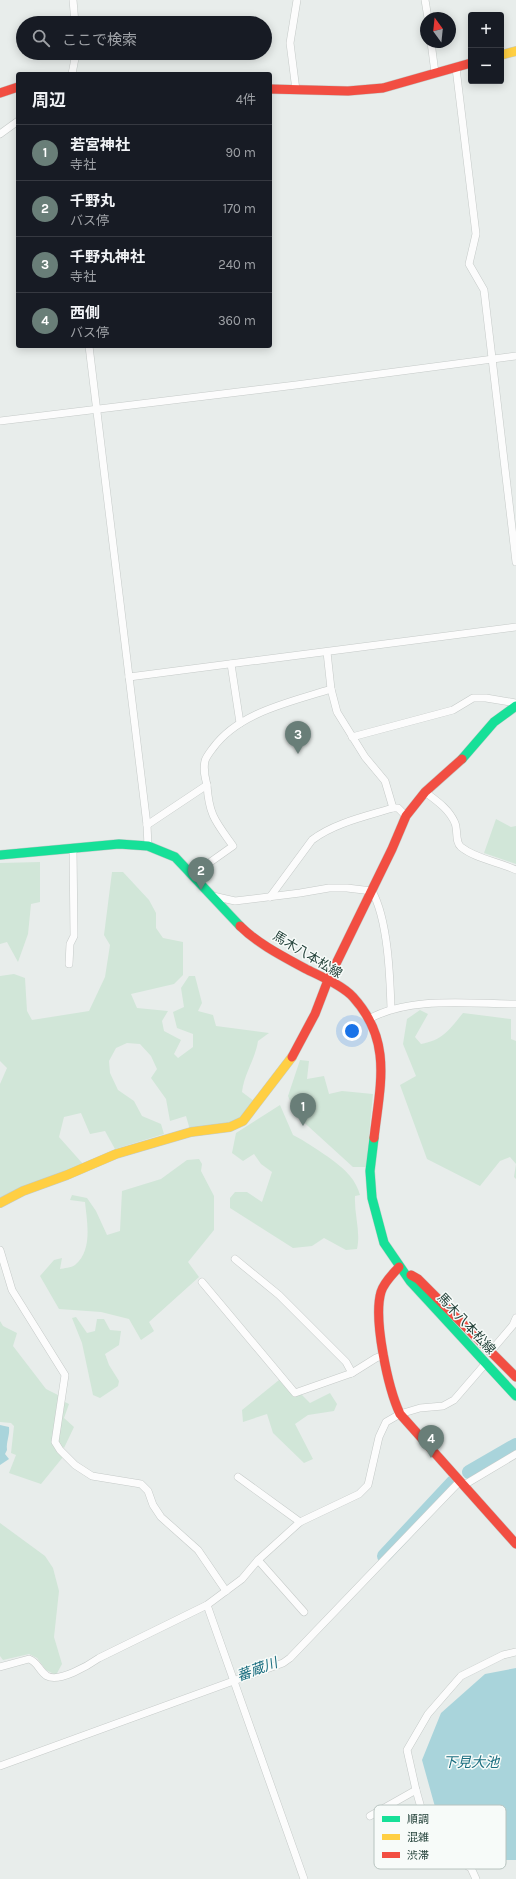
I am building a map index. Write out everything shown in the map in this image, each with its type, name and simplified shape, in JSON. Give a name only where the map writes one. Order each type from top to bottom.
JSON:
[{"type":"street","points":[[73,0],[74,16]]},
{"type":"street","points":[[296,90],[290,43],[297,0]]},
{"type":"street","points":[[425,0],[427,12]]},
{"type":"street","points":[[432,48],[435,73]]},
{"type":"street","points":[[504,54],[516,50]]},
{"type":"street","points":[[72,72],[75,60]]},
{"type":"street","points":[[272,89],[348,91],[383,88],[468,64]]},
{"type":"street","points":[[456,68],[476,234],[469,264],[484,290],[516,562]]},
{"type":"street","points":[[0,93],[16,88]]},
{"type":"street","points":[[0,134],[16,122]]},
{"type":"street","points":[[89,348],[147,825],[148,846]]},
{"type":"street","points":[[0,421],[97,410],[516,356]]},
{"type":"street","points":[[129,677],[516,627]]},
{"type":"street","points":[[328,652],[331,689],[337,712],[365,757],[385,781],[393,808]]},
{"type":"street","points":[[231,664],[240,723]]},
{"type":"street","points":[[192,875],[234,846],[212,816],[208,803],[207,785],[204,773],[205,760],[221,736],[240,723],[279,706],[331,689]]},
{"type":"street","points":[[352,736],[453,710],[474,698],[486,698],[516,703]]},
{"type":"street","points":[[0,1203],[23,1191],[67,1175],[116,1154],[191,1132],[230,1127],[243,1121],[289,1063],[315,1014],[328,980],[372,891],[406,816],[425,792],[468,754],[494,722],[516,706]]},
{"type":"street","points":[[147,825],[207,785]]},
{"type":"street","points":[[425,792],[443,806],[456,824],[460,847],[516,870]]},
{"type":"street","points":[[270,897],[312,840],[317,836],[332,829],[393,808],[398,808],[406,816]]},
{"type":"street","name":"馬木八本松線","points":[[0,854],[119,844],[148,846],[175,857],[247,933],[284,957],[328,980],[352,996],[369,1019],[378,1040],[382,1065],[370,1171],[372,1198],[384,1243],[399,1267],[516,1396]]},
{"type":"street","points":[[69,964],[70,944],[74,936],[73,848]]},
{"type":"street","points":[[212,896],[235,901],[330,888],[347,888],[372,891]]},
{"type":"street","points":[[372,891],[378,902],[390,971],[391,1010]]},
{"type":"street","points":[[369,1019],[391,1010],[431,1004],[516,1004]]},
{"type":"street","points":[[0,1250],[12,1290],[65,1375],[55,1442],[60,1450],[75,1465],[92,1476],[141,1484],[148,1491],[153,1506],[161,1516],[198,1550],[226,1591]]},
{"type":"street","points":[[235,1259],[279,1295],[346,1362],[352,1373]]},
{"type":"street","points":[[399,1267],[384,1284],[380,1295],[384,1355],[394,1400],[400,1414],[516,1544]]},
{"type":"street","name":"馬木八本松線","points":[[399,1267],[418,1279],[516,1377]]},
{"type":"street","points":[[202,1282],[295,1393],[352,1373],[376,1358],[384,1355]]},
{"type":"street","points":[[491,1351],[513,1325],[516,1318]]},
{"type":"street","points":[[0,1667],[29,1659],[35,1661],[48,1677],[56,1677],[83,1668],[99,1658],[207,1605],[242,1579],[258,1560],[300,1522],[359,1494],[368,1485],[379,1437],[386,1422],[400,1414],[420,1408],[443,1406],[454,1400],[486,1363]]},
{"type":"street","points":[[0,1766],[234,1679],[283,1663],[290,1658],[462,1483],[516,1454]]},
{"type":"street","points":[[238,1477],[300,1522]]},
{"type":"street","points":[[258,1560],[304,1612]]},
{"type":"street","points":[[207,1605],[304,1879]]},
{"type":"street","points":[[420,1805],[407,1750],[428,1714],[461,1676],[503,1655],[516,1652]]},
{"type":"street","points":[[389,1805],[416,1790]]},
{"type":"street","points":[[370,1816],[374,1814]]},
{"type":"street","points":[[471,1869],[475,1879]]},
{"type":"green space","points":[[496,819],[511,827],[516,826],[516,864],[484,853]]},
{"type":"green space","points":[[40,862],[40,902],[31,904],[28,934],[18,962],[7,942],[0,944],[0,863]]},
{"type":"green space","points":[[112,872],[123,872],[149,900],[156,913],[156,928],[163,938],[183,942],[183,975],[174,984],[131,994],[137,1008],[168,1011],[162,1021],[164,1031],[181,1040],[174,1054],[178,1058],[193,1047],[193,1034],[177,1028],[173,1012],[184,1007],[181,988],[189,976],[195,976],[202,1003],[198,1011],[213,1015],[216,1026],[269,1033],[258,1041],[255,1054],[243,1085],[242,1092],[254,1101],[242,1117],[228,1124],[190,1130],[186,1116],[170,1121],[166,1099],[151,1078],[157,1069],[151,1056],[140,1044],[127,1043],[116,1048],[109,1061],[110,1073],[118,1090],[134,1101],[142,1116],[161,1124],[164,1134],[115,1149],[105,1131],[90,1134],[81,1113],[64,1117],[59,1137],[83,1164],[0,1199],[0,1084],[7,1068],[0,1061],[0,976],[14,974],[25,978],[27,1011],[32,1020],[89,1011],[105,977],[110,945],[104,935]]},
{"type":"green space","points":[[420,1010],[428,1014],[415,1037],[421,1044],[440,1037],[463,1013],[511,1019],[511,1039],[516,1041],[516,1164],[510,1157],[500,1161],[480,1186],[427,1159],[400,1085],[416,1076],[403,1044],[407,1019]]},
{"type":"green space","points":[[300,1060],[309,1061],[307,1079],[324,1076],[329,1094],[342,1091],[373,1094],[366,1167],[353,1167],[297,1116],[288,1096]]},
{"type":"green space","points":[[280,1105],[293,1135],[315,1148],[346,1171],[356,1185],[360,1195],[355,1196],[358,1230],[357,1249],[346,1250],[324,1238],[312,1246],[293,1248],[230,1208],[230,1198],[235,1192],[247,1192],[262,1202],[272,1172],[261,1164],[254,1154],[243,1161],[232,1153],[236,1133]]},
{"type":"green space","points":[[199,1159],[202,1164],[201,1171],[214,1196],[214,1230],[188,1262],[199,1277],[149,1322],[154,1331],[141,1340],[129,1319],[101,1312],[59,1309],[40,1276],[54,1260],[62,1258],[60,1269],[70,1267],[75,1265],[81,1259],[84,1252],[88,1235],[85,1202],[70,1200],[72,1195],[87,1198],[96,1211],[107,1235],[120,1231],[122,1191],[161,1179],[187,1160]]},
{"type":"green space","points":[[516,1164],[516,1179],[514,1177]]},
{"type":"green space","points":[[76,1317],[87,1333],[95,1331],[97,1319],[104,1319],[110,1330],[121,1331],[119,1345],[105,1354],[109,1365],[119,1381],[118,1386],[100,1398],[93,1395],[82,1343],[72,1318]]},
{"type":"green space","points":[[0,1321],[3,1326],[17,1333],[13,1346],[46,1389],[60,1396],[52,1443],[63,1457],[41,1484],[9,1473],[16,1455],[11,1453],[14,1426],[11,1423],[0,1422]]},
{"type":"green space","points":[[279,1380],[293,1395],[301,1394],[310,1403],[330,1393],[337,1404],[334,1411],[308,1415],[295,1424],[313,1459],[304,1463],[273,1433],[267,1414],[243,1422],[242,1410]]},
{"type":"green space","points":[[63,1401],[69,1404],[64,1418],[74,1427],[64,1448],[56,1441]]},
{"type":"green space","points":[[0,1523],[45,1556],[53,1568],[59,1591],[54,1637],[62,1664],[56,1675],[46,1670],[37,1658],[29,1654],[3,1660],[0,1656]]},
{"type":"water","points":[[0,1425],[9,1427],[7,1450],[5,1454],[9,1459],[0,1465]]},
{"type":"water","name":"下見大池","points":[[516,1668],[516,1860],[506,1860],[506,1805],[434,1805],[422,1760],[441,1713],[485,1674]]},
{"type":"waterway","name":"蕃蔵川","points":[[469,1472],[516,1445]]},
{"type":"waterway","name":"蕃蔵川","points":[[384,1556],[453,1482]]},
{"type":"traffic: fast","points":[[462,759],[494,722],[516,706]]},
{"type":"traffic: fast","points":[[0,855],[119,844],[148,846],[175,857],[240,926]]},
{"type":"traffic: fast","points":[[374,1138],[370,1171],[372,1198],[384,1243],[410,1281],[516,1396]]},
{"type":"traffic: slow","points":[[504,54],[516,51]]},
{"type":"traffic: slow","points":[[0,1203],[23,1191],[67,1175],[116,1154],[191,1132],[230,1127],[243,1121],[292,1057]]},
{"type":"traffic: jam","points":[[272,89],[348,91],[383,88],[468,64]]},
{"type":"traffic: jam","points":[[0,93],[16,88]]},
{"type":"traffic: jam","points":[[292,1057],[315,1014],[328,980],[392,849],[406,816],[425,792],[462,759]]},
{"type":"traffic: jam","points":[[240,926],[247,933],[272,950],[331,981],[343,989],[353,997],[366,1014],[374,1030],[379,1047],[381,1064],[381,1082],[374,1138]]},
{"type":"traffic: jam","points":[[399,1267],[382,1288],[379,1304],[379,1319],[383,1353],[391,1388],[400,1414],[516,1544]]},
{"type":"traffic: jam","points":[[411,1275],[418,1279],[516,1377]]},
{"type":"place","name":"千野丸神社","points":[[298,754]]},
{"type":"place","name":"千野丸","points":[[201,890]]},
{"type":"place","name":"若宮神社","points":[[303,1126]]},
{"type":"place","name":"西側","points":[[431,1458]]}]
